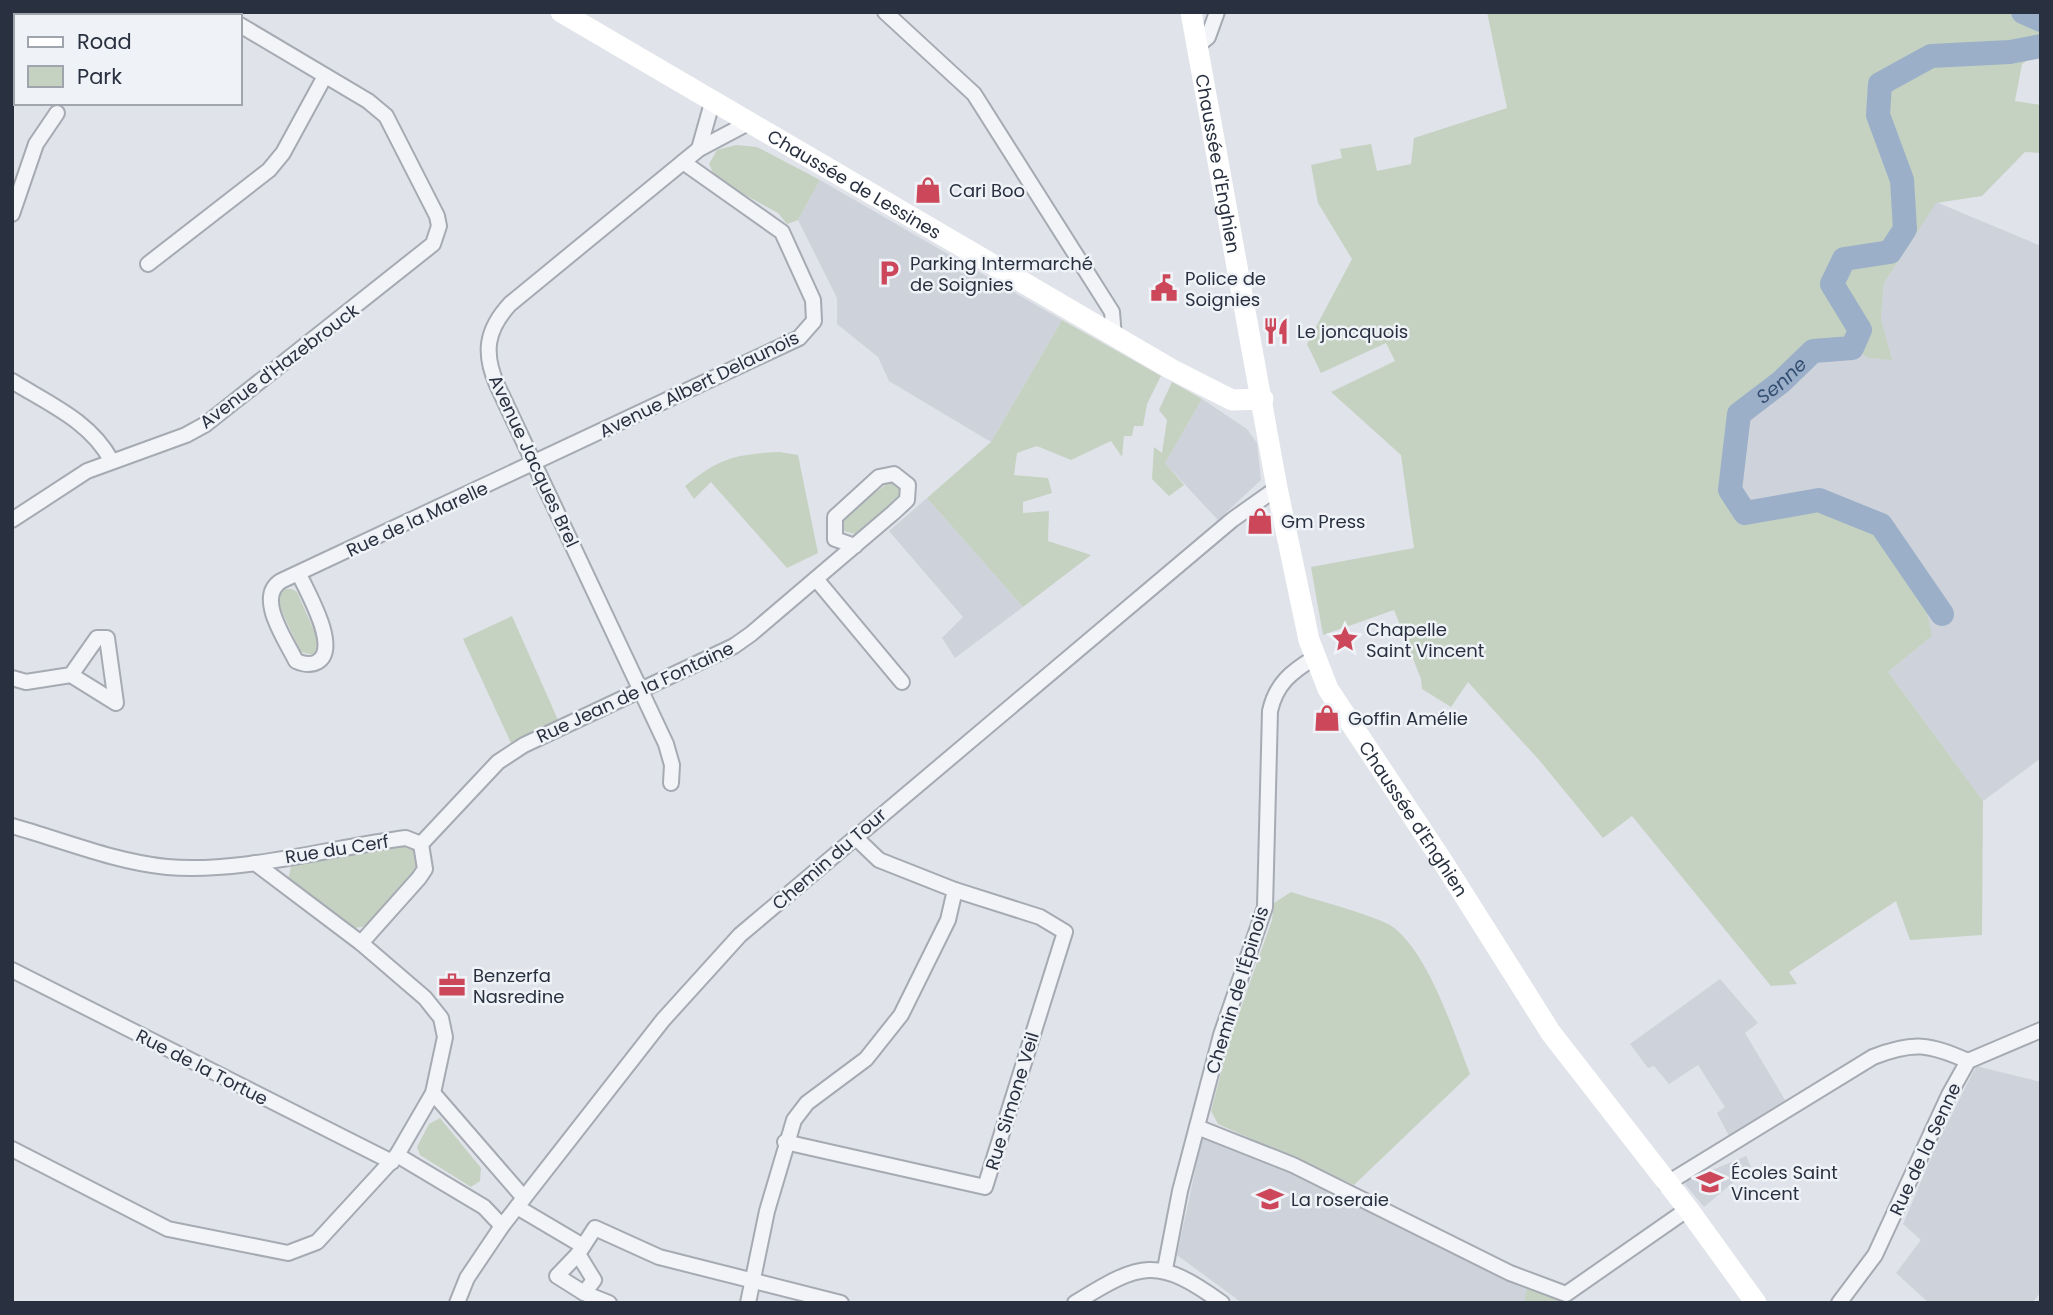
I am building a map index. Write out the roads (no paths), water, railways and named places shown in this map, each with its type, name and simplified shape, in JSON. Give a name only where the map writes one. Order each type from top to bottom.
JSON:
[{"type":"main road","name":"Chaussée de Lessines","points":[[561,12],[1114,337],[1233,400],[1263,399]]},
{"type":"main road","name":"Chaussée d'Enghien","points":[[1191,12],[1277,488],[1314,658],[1344,718],[1443,862],[1551,1033],[1688,1209],[1756,1303]]},
{"type":"street","points":[[885,12],[974,94],[1030,178],[1112,312],[1114,337]]},
{"type":"street","points":[[1197,46],[1208,37],[1217,12]]},
{"type":"street","points":[[148,264],[269,170],[283,153],[325,76],[242,25]]},
{"type":"street","name":"Avenue d'Hazebrouck","points":[[12,520],[87,471],[111,460],[187,435],[206,424],[428,251],[438,235],[437,216],[386,116],[325,76]]},
{"type":"street","points":[[699,149],[712,103]]},
{"type":"street","points":[[12,214],[36,144],[57,113]]},
{"type":"street","name":"Avenue Jacques Brel","points":[[671,783],[672,765],[666,744],[490,370],[487,350],[489,333],[510,304],[699,149],[748,123]]},
{"type":"street","name":"Avenue Albert Delaunois","points":[[535,463],[799,338],[814,321],[813,300],[782,232],[683,163]]},
{"type":"street","points":[[12,381],[80,422],[101,440],[111,460]]},
{"type":"street","name":"Rue de la Marelle","points":[[299,574],[326,637],[327,649],[323,658],[314,664],[296,661],[269,596],[272,586],[535,463]]},
{"type":"street","name":"Rue Jean de la Fontaine","points":[[421,844],[498,762],[524,745],[734,646],[816,579],[855,546],[907,500],[908,485],[894,474],[880,477],[835,517],[835,539],[855,546]]},
{"type":"street","name":"Chemin du Tour","points":[[457,1303],[467,1278],[502,1226],[705,971],[740,935],[1232,520],[1277,488]]},
{"type":"street","points":[[816,579],[902,682]]},
{"type":"street","name":"Chemin de l'Épinois","points":[[1165,1269],[1221,1035],[1257,937],[1265,907],[1269,711],[1275,691],[1284,679],[1314,658]]},
{"type":"street","points":[[12,678],[26,682],[71,674]]},
{"type":"street","name":"Rue du Cerf","points":[[12,826],[141,863],[168,867],[254,863],[406,838],[421,844]]},
{"type":"street","points":[[748,1303],[785,1142],[794,1120],[807,1103],[866,1059],[901,1015],[948,920],[955,890],[879,860],[855,837]]},
{"type":"street","points":[[361,943],[425,869],[421,844]]},
{"type":"street","name":"Rue du Cerf","points":[[12,1149],[168,1228],[288,1253],[317,1242],[395,1158],[433,1093],[445,1037],[441,1018],[425,998],[361,943],[254,863]]},
{"type":"street","name":"Rue Simone Veil","points":[[785,1142],[985,1187],[1065,932],[1040,917],[955,890]]},
{"type":"street","name":"Rue de la Tortue","points":[[12,970],[395,1158],[484,1207],[502,1226]]},
{"type":"street","name":"Rue de la Senne","points":[[1839,1303],[1875,1255],[1949,1095],[1968,1061],[2041,1030]]},
{"type":"street","points":[[1666,1184],[1873,1057],[1898,1047],[1934,1047],[1968,1061]]},
{"type":"street","points":[[433,1093],[521,1203],[581,1250],[594,1280],[584,1293]]},
{"type":"street","points":[[1197,1127],[1293,1165],[1510,1273],[1566,1294],[1688,1209]]},
{"type":"street","points":[[609,1303],[584,1293],[557,1276],[581,1250],[595,1228],[659,1257],[841,1303]]},
{"type":"street","points":[[1075,1303],[1108,1282],[1142,1269],[1165,1269],[1190,1279],[1214,1300]]},
{"type":"waterway","name":"Senne","points":[[2023,12],[2041,20]]},
{"type":"waterway","name":"Senne","points":[[1942,614],[1881,525],[1819,500],[1745,513],[1730,490],[1739,414],[1781,382],[1813,351],[1852,348],[1860,330],[1832,284],[1844,259],[1890,252],[1905,229],[1902,180],[1878,115],[1880,84],[1931,56],[2010,52],[2041,46]]},
{"type":"place","name":"Cari Boo","points":[[928,190]]},
{"type":"place","name":"Parking Intermarché de Soignies","points":[[889,273]]},
{"type":"place","name":"Police de Soignies","points":[[1164,288]]},
{"type":"place","name":"Le joncquois","points":[[1276,331]]},
{"type":"place","name":"Gm Press","points":[[1260,521]]},
{"type":"place","name":"Chapelle Saint Vincent","points":[[1345,639]]},
{"type":"place","name":"Goffin Amélie","points":[[1327,718]]},
{"type":"place","name":"Benzerfa Nasredine","points":[[452,985]]},
{"type":"place","name":"Écoles Saint Vincent","points":[[1710,1182]]},
{"type":"place","name":"La roseraie","points":[[1270,1199]]}]
